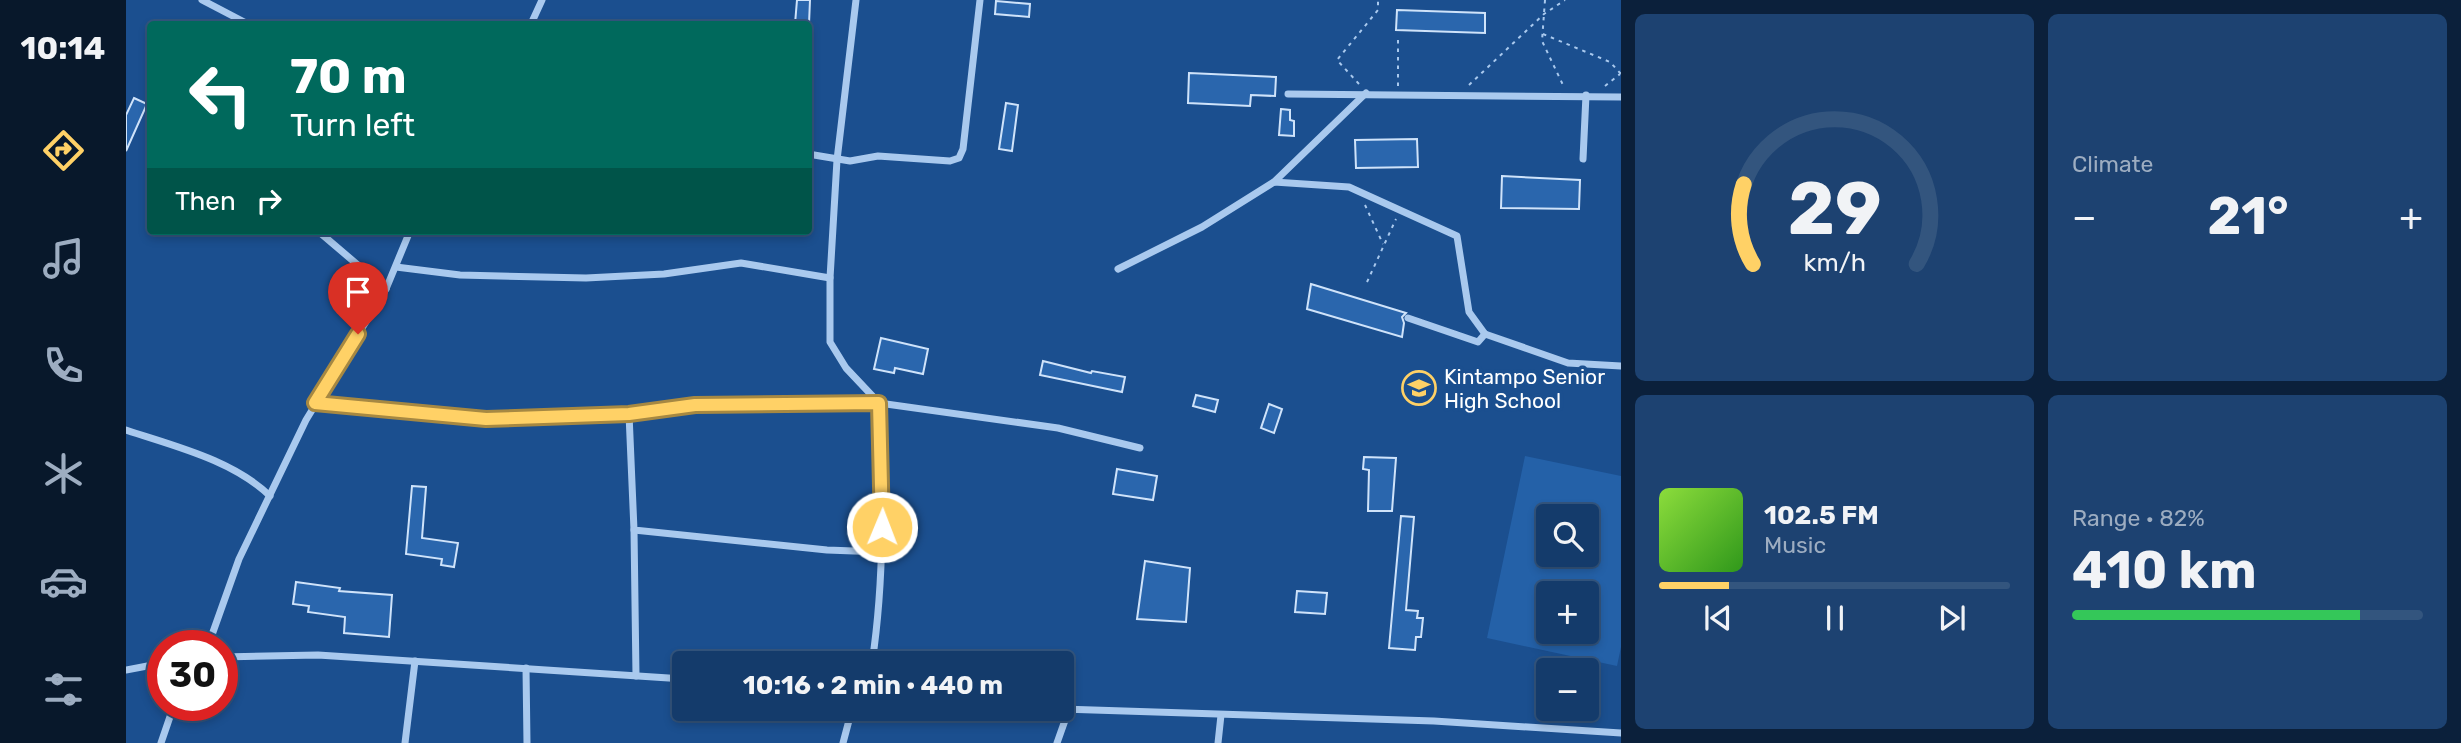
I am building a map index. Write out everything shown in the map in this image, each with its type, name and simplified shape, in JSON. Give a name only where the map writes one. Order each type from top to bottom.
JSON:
[{"type":"street","points":[[202,0],[242,21]]},
{"type":"street","points":[[532,21],[541,0]]},
{"type":"street","points":[[856,0],[837,160],[830,278],[830,342],[846,368],[879,403],[883,477],[878,620],[874,651]]},
{"type":"street","points":[[812,156],[837,160],[862,160],[878,156],[950,161],[959,158],[963,149],[980,0]]},
{"type":"street","points":[[1118,269],[1202,227],[1274,182],[1366,93]]},
{"type":"street","points":[[1288,94],[1621,97]]},
{"type":"street","points":[[1583,159],[1589,95]]},
{"type":"street","points":[[1274,182],[1349,187],[1457,236],[1469,312],[1485,334],[1568,363],[1621,366]]},
{"type":"street","points":[[323,235],[386,289]]},
{"type":"street","points":[[214,630],[239,559],[315,403],[386,289],[409,235]]},
{"type":"street","points":[[397,267],[460,275],[586,278],[664,274],[741,263],[830,278]]},
{"type":"street","points":[[1408,318],[1478,342],[1485,334]]},
{"type":"street","points":[[315,403],[486,419],[629,414],[695,405],[879,403],[1058,428],[1140,448]]},
{"type":"street","points":[[629,414],[636,676]]},
{"type":"street","points":[[126,430],[236,471],[270,496]]},
{"type":"street","points":[[634,530],[827,550],[881,552]]},
{"type":"street","points":[[238,657],[318,655],[672,678]]},
{"type":"street","points":[[405,743],[415,661]]},
{"type":"street","points":[[126,670],[147,666]]},
{"type":"street","points":[[526,668],[527,743]]},
{"type":"street","points":[[1074,709],[1434,721],[1621,733]]},
{"type":"street","points":[[1218,743],[1222,715]]},
{"type":"street","points":[[161,743],[169,721]]},
{"type":"street","points":[[843,743],[849,721]]},
{"type":"street","points":[[1057,743],[1062,721]]},
{"type":"path","points":[[1366,93],[1338,60],[1378,10],[1378,0]]},
{"type":"path","points":[[1545,0],[1542,41],[1568,95]]},
{"type":"path","points":[[1458,96],[1544,14],[1565,0]]},
{"type":"path","points":[[1543,34],[1609,62],[1621,74],[1589,95]]},
{"type":"path","points":[[1398,35],[1398,94]]},
{"type":"path","points":[[1359,191],[1384,245]]},
{"type":"path","points":[[1367,282],[1400,210]]},
{"type":"shaded area","points":[[1525,456],[1621,476],[1621,647],[1617,666],[1599,662],[1599,658],[1580,658],[1487,638]]},
{"type":"building","points":[[797,0],[810,0],[809,21],[795,21]]},
{"type":"building","points":[[996,1],[1030,4],[1029,17],[995,14]]},
{"type":"building","points":[[1397,10],[1485,13],[1485,33],[1396,30]]},
{"type":"building","points":[[1189,73],[1276,77],[1275,96],[1251,95],[1250,106],[1188,103]]},
{"type":"building","points":[[134,98],[147,104],[126,151],[126,115]]},
{"type":"building","points":[[1006,103],[1018,105],[1012,151],[999,149]]},
{"type":"building","points":[[1281,109],[1290,110],[1290,120],[1294,121],[1294,136],[1279,135]]},
{"type":"building","points":[[1417,139],[1418,167],[1356,168],[1355,140]]},
{"type":"building","points":[[1502,176],[1580,180],[1579,209],[1501,208]]},
{"type":"building","points":[[1311,284],[1406,313],[1402,317],[1402,337],[1307,309]]},
{"type":"building","points":[[881,338],[928,349],[923,374],[895,368],[894,373],[874,369]]},
{"type":"building","points":[[1043,361],[1091,373],[1092,371],[1125,377],[1122,392],[1040,375]]},
{"type":"building","points":[[1196,395],[1218,400],[1215,412],[1193,406]]},
{"type":"building","points":[[1269,404],[1282,409],[1274,433],[1261,428]]},
{"type":"building","points":[[1364,457],[1396,458],[1392,511],[1368,511],[1369,470],[1363,469]]},
{"type":"building","points":[[1117,469],[1157,476],[1153,500],[1113,494]]},
{"type":"building","points":[[412,486],[426,487],[422,538],[458,543],[454,567],[441,565],[442,559],[406,554]]},
{"type":"building","points":[[1401,516],[1414,517],[1406,610],[1418,611],[1417,618],[1423,618],[1421,637],[1416,637],[1415,650],[1389,648]]},
{"type":"building","points":[[1145,561],[1190,568],[1186,622],[1137,619]]},
{"type":"building","points":[[296,582],[340,588],[339,591],[392,595],[389,637],[344,633],[345,617],[308,612],[309,606],[293,604]]},
{"type":"building","points":[[1297,591],[1327,593],[1325,614],[1295,612]]},
{"type":"place","name":"Kintampo Senior High School","points":[[1419,388]]},
{"type":"route","points":[[358,334],[315,403],[486,419],[629,414],[695,405],[879,403],[883,477],[882,527]]}]
